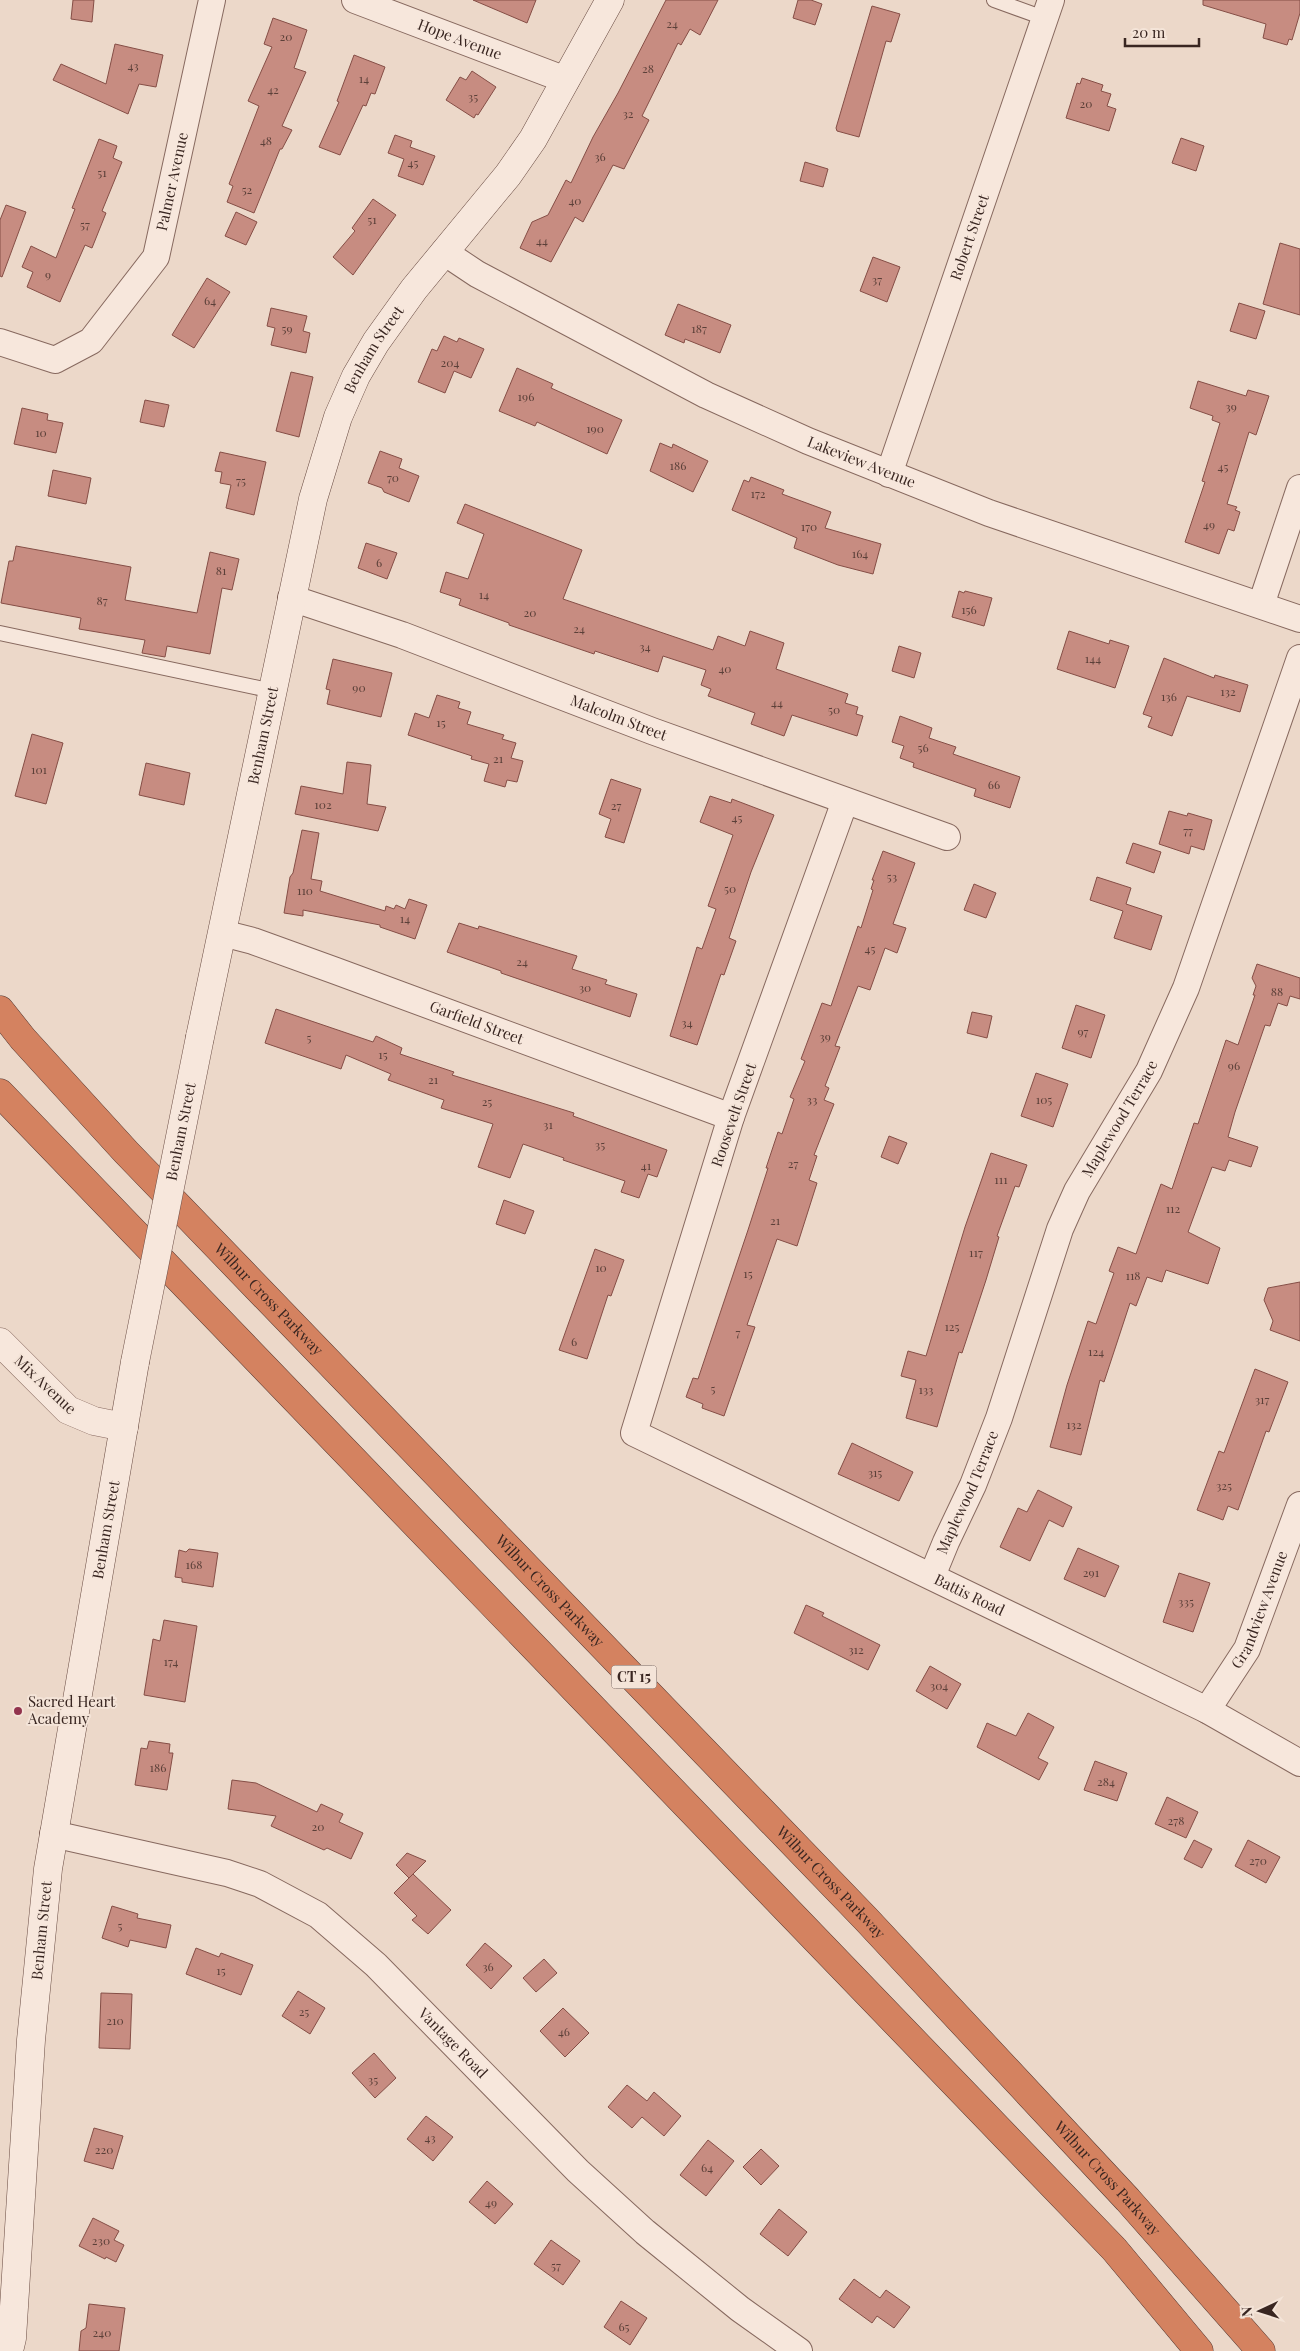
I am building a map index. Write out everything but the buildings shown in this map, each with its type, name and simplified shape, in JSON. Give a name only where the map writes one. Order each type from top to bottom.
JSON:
[{"type":"highway","name":"Wilbur Cross Parkway","points":[[0,1010],[126,1152],[866,1919],[1128,2200],[1261,2351]]},
{"type":"highway","points":[[0,1093],[1107,2242],[1199,2351]]},
{"type":"main road","name":"Benham Street","points":[[9,2351],[12,2338],[32,2040],[46,1887],[54,1834],[135,1362],[200,1036],[291,598],[322,467],[342,409],[356,376],[376,342],[414,289],[508,175],[533,140],[610,0]]},
{"type":"main road","name":"Mix Avenue","points":[[0,1342],[68,1410],[94,1421],[124,1427]]},
{"type":"street","name":"Palmer Avenue","points":[[0,342],[54,360],[91,342],[156,258],[212,0]]},
{"type":"street","name":"Hope Avenue","points":[[355,0],[566,80]]},
{"type":"street","name":"Robert Street","points":[[889,474],[1047,9]]},
{"type":"street","name":"Lakeview Avenue","points":[[444,252],[477,274],[706,395],[889,474],[989,513],[1300,619]]},
{"type":"street","points":[[1260,605],[1300,488]]},
{"type":"street","name":"Malcolm Street","points":[[291,598],[402,635],[643,728],[947,837]]},
{"type":"street","name":"Maplewood Terrace","points":[[932,1576],[973,1486],[999,1418],[1060,1229],[1077,1191],[1149,1071],[1186,988],[1300,658]]},
{"type":"street","name":"Roosevelt Street","points":[[634,1433],[731,1117],[845,801]]},
{"type":"street","name":"Garfield Street","points":[[222,933],[253,941],[327,967],[731,1117]]},
{"type":"street","name":"Battis Road","points":[[634,1433],[1208,1710],[1300,1763]]},
{"type":"street","name":"Grandview Avenue","points":[[1208,1710],[1247,1649],[1292,1554],[1300,1505]]},
{"type":"street","name":"Vantage Road","points":[[54,1834],[227,1874],[260,1884],[318,1914],[376,1965],[578,2171],[660,2244],[740,2309],[798,2351]]},
{"type":"lane","points":[[994,0],[1047,9]]},
{"type":"lane","points":[[0,633],[272,691]]},
{"type":"place","name":"Sacred Heart Academy","points":[[18,1711]]}]
